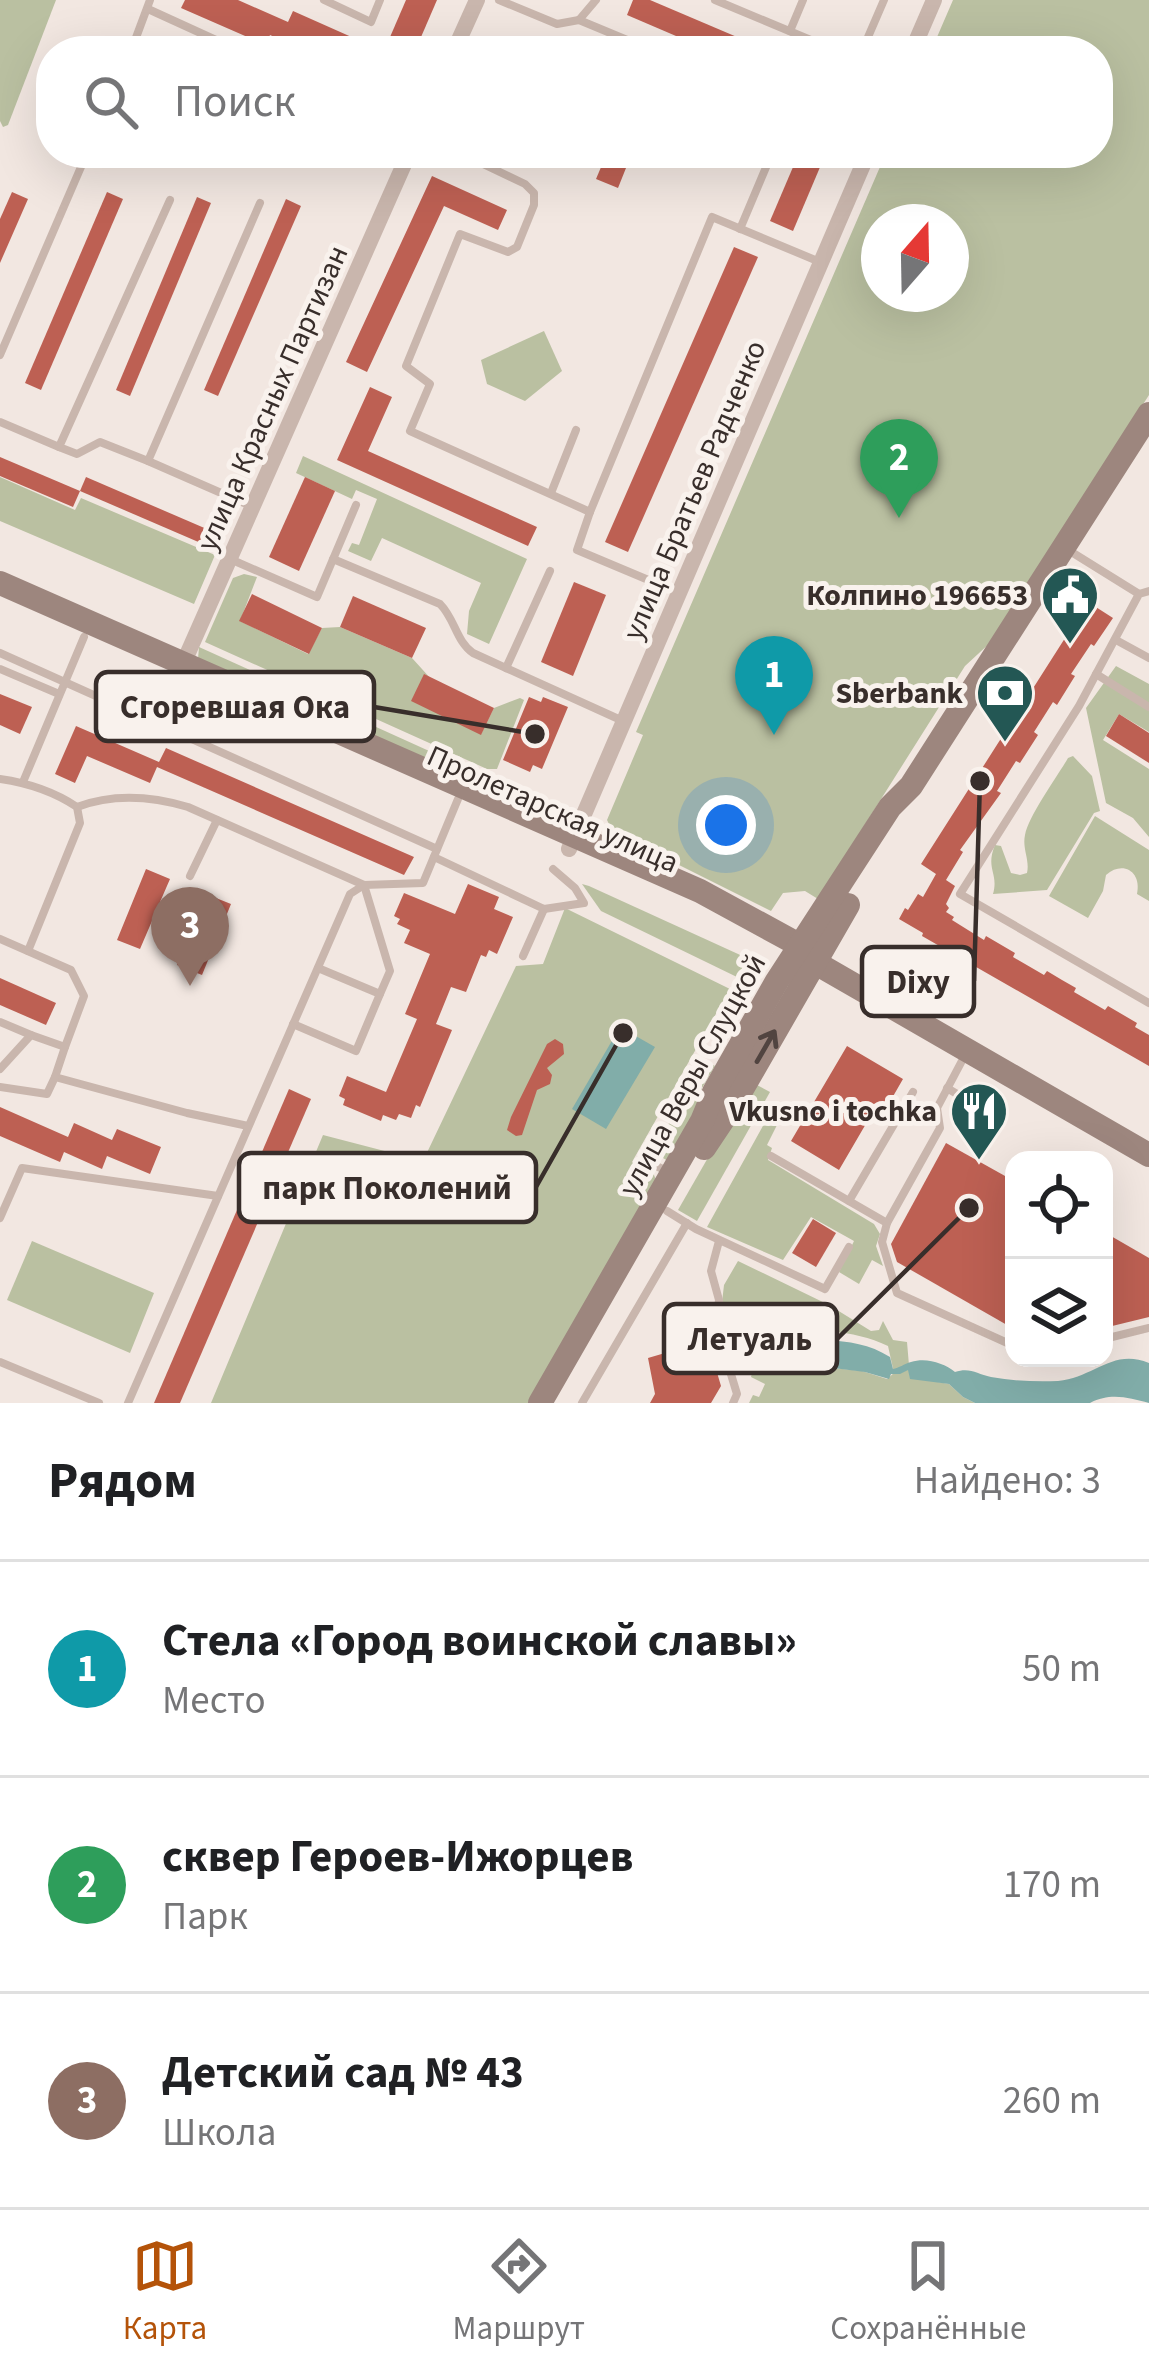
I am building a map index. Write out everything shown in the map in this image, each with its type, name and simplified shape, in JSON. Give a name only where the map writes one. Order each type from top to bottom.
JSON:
[{"type":"main road","name":"улица Веры Слуцкой","points":[[541,1403],[702,1121],[714,1092],[890,807],[910,786],[1149,414]]},
{"type":"main road","name":"Пролетарская улица","points":[[0,583],[572,842],[802,956],[1149,1154]]},
{"type":"main road","name":"Пролетарская улица","points":[[0,600],[458,800],[572,842]]},
{"type":"main road","name":"улица Веры Слуцкой","points":[[558,1403],[677,1217],[802,956]]},
{"type":"street","points":[[461,36],[477,0]]},
{"type":"street","points":[[918,36],[934,0]]},
{"type":"street","name":"улица Красных Партизан","points":[[183,664],[402,168]]},
{"type":"street","name":"улица Братьев Радченко","points":[[572,842],[862,168]]},
{"type":"lane","points":[[324,0],[371,22],[380,0]]},
{"type":"lane","points":[[499,0],[557,24],[579,20],[618,36]]},
{"type":"lane","points":[[579,20],[596,0]]},
{"type":"lane","points":[[715,0],[802,36]]},
{"type":"lane","points":[[790,31],[803,0]]},
{"type":"lane","points":[[868,36],[884,0]]},
{"type":"lane","points":[[137,36],[149,4],[211,36]]},
{"type":"lane","points":[[0,355],[81,168]]},
{"type":"lane","points":[[491,168],[525,184],[533,193],[534,205],[517,247],[508,252],[460,234],[406,366],[430,384],[410,431],[590,512]]},
{"type":"lane","points":[[740,229],[766,168]]},
{"type":"lane","points":[[59,447],[170,200]]},
{"type":"lane","points":[[148,461],[260,203]]},
{"type":"lane","points":[[680,593],[578,550],[712,217],[821,263]]},
{"type":"lane","points":[[0,422],[77,454],[100,442],[253,507]]},
{"type":"lane","points":[[551,493],[576,430]]},
{"type":"lane","points":[[230,559],[317,597],[356,505]]},
{"type":"lane","points":[[1064,548],[1144,592],[1063,732],[960,894],[1149,1003]]},
{"type":"lane","points":[[333,559],[440,604],[462,646],[624,721]]},
{"type":"lane","points":[[506,668],[550,571]]},
{"type":"lane","points":[[23,782],[84,637]]},
{"type":"lane","points":[[1116,640],[1149,658]]},
{"type":"lane","points":[[0,653],[544,909],[584,904],[575,888],[553,869]]},
{"type":"lane","points":[[0,668],[60,694]]},
{"type":"lane","points":[[1096,674],[1149,706]]},
{"type":"lane","points":[[0,779],[23,782],[61,797],[77,807],[80,823],[28,951]]},
{"type":"lane","points":[[77,807],[133,796],[163,800],[364,885],[423,883],[458,800]]},
{"type":"lane","points":[[190,876],[217,820]]},
{"type":"lane","points":[[128,1403],[350,894],[364,885]]},
{"type":"lane","points":[[293,1024],[356,1051],[389,971],[364,885]]},
{"type":"lane","points":[[523,956],[544,909]]},
{"type":"lane","points":[[0,939],[70,970],[85,996],[47,1094],[0,1087]]},
{"type":"lane","points":[[318,968],[380,994]]},
{"type":"lane","points":[[0,1022],[65,1047]]},
{"type":"lane","points":[[0,1069],[31,1035]]},
{"type":"lane","points":[[968,1051],[937,1108],[940,1128],[887,1223],[882,1242],[897,1293],[1005,1342]]},
{"type":"lane","points":[[55,1076],[248,1126]]},
{"type":"lane","points":[[947,1088],[972,1102]]},
{"type":"lane","points":[[849,1201],[913,1092]]},
{"type":"lane","points":[[771,1156],[887,1223]]},
{"type":"lane","points":[[641,1159],[672,1174]]},
{"type":"lane","points":[[0,1218],[22,1168],[218,1196]]},
{"type":"lane","points":[[582,1403],[677,1217],[825,1289],[849,1247]]},
{"type":"lane","points":[[719,1241],[711,1271],[718,1300],[716,1325],[737,1394],[733,1403]]},
{"type":"lane","points":[[1113,1337],[1149,1328]]},
{"type":"lane","points":[[0,1362],[99,1403]]},
{"type":"green space","points":[[0,0],[56,0],[42,36],[36,36],[36,52],[8,125],[3,127]]},
{"type":"green space","points":[[953,0],[1149,0],[1149,395],[991,642],[965,666],[818,899],[805,891],[783,893],[771,911],[613,832],[607,820],[643,735],[636,732],[861,211],[861,312],[969,312],[969,204],[864,204],[880,168],[1113,168],[1113,36],[937,36]]},
{"type":"green space","points":[[544,331],[562,371],[525,401],[487,384],[481,360]]},
{"type":"green space","points":[[303,456],[527,559],[489,644],[467,634],[469,611],[481,583],[382,538],[371,561],[348,551],[352,543],[359,545],[377,499],[356,490],[352,499],[296,473]]},
{"type":"green space","points":[[0,477],[75,510],[81,498],[215,555],[194,604],[0,521]]},
{"type":"green space","points":[[257,577],[240,621],[308,654],[322,628],[340,627],[412,658],[481,734],[494,708],[524,700],[497,769],[487,769],[205,642],[233,578]]},
{"type":"green space","points":[[199,647],[469,769],[465,776],[198,659]]},
{"type":"green space","points":[[1116,666],[1149,684],[1149,732],[1119,714],[1103,740],[1149,769],[1149,837],[1133,818],[1106,803],[1086,708]]},
{"type":"green space","points":[[1073,756],[1092,776],[1100,811],[1094,813],[1047,890],[993,894],[995,845],[1001,846],[1011,873],[1027,873],[1024,840],[1028,827]]},
{"type":"green space","points":[[1095,816],[1149,850],[1149,901],[1137,894],[1134,874],[1119,869],[1106,875],[1088,918],[1049,896]]},
{"type":"green space","points":[[582,884],[749,959],[739,978],[601,911]]},
{"type":"green space","points":[[565,908],[730,989],[632,1162],[656,1180],[529,1403],[211,1403],[323,1135],[423,1161],[516,966],[543,964]]},
{"type":"green space","points":[[704,1060],[715,1066],[668,1161],[653,1152]]},
{"type":"green space","points":[[757,1085],[770,1092],[697,1221],[678,1210],[721,1135]]},
{"type":"green space","points":[[769,1115],[779,1121],[767,1145],[772,1148],[768,1160],[874,1224],[880,1234],[876,1246],[883,1266],[872,1260],[859,1284],[839,1272],[854,1241],[811,1217],[783,1260],[707,1227]]},
{"type":"green space","points":[[32,1241],[154,1293],[130,1353],[7,1300]]},
{"type":"green space","points":[[738,1261],[871,1331],[879,1330],[883,1321],[893,1340],[907,1342],[910,1377],[949,1384],[975,1403],[749,1403],[753,1395],[759,1397],[765,1384],[735,1361],[719,1328],[724,1285]],"holes":[[[737,1310],[773,1326],[874,1340],[888,1346],[894,1373],[887,1379],[833,1368],[827,1375],[826,1366],[817,1363],[756,1350],[752,1355],[728,1329],[725,1320]]]},
{"type":"water","points":[[620,1027],[655,1047],[606,1129],[572,1109]]},
{"type":"water","points":[[738,1316],[774,1334],[872,1348],[890,1357],[893,1369],[929,1361],[955,1372],[1058,1381],[1113,1367],[1113,1361],[1136,1359],[1149,1363],[1149,1403],[1113,1397],[1090,1403],[975,1403],[949,1384],[910,1379],[908,1370],[891,1374],[889,1379],[807,1359],[765,1355],[755,1349],[733,1318]]},
{"type":"building","points":[[185,0],[238,0],[288,22],[293,11],[349,36],[245,36],[181,8]]},
{"type":"building","points":[[406,0],[437,0],[421,36],[390,36]]},
{"type":"building","points":[[633,0],[650,0],[735,36],[676,36],[627,15]]},
{"type":"building","points":[[601,168],[626,168],[618,188],[596,179]]},
{"type":"building","points":[[793,168],[820,168],[793,231],[770,221]]},
{"type":"building","points":[[432,176],[507,210],[498,230],[444,206],[367,372],[346,362]]},
{"type":"building","points":[[12,192],[28,199],[0,263],[0,219]]},
{"type":"building","points":[[107,192],[123,199],[41,390],[25,383]]},
{"type":"building","points":[[197,197],[211,203],[130,396],[116,390]]},
{"type":"building","points":[[286,199],[301,206],[218,396],[204,390]]},
{"type":"building","points":[[734,247],[758,257],[628,552],[605,542]]},
{"type":"building","points":[[370,387],[392,397],[368,451],[537,527],[528,546],[337,460]]},
{"type":"building","points":[[0,457],[80,491],[73,507],[0,476]]},
{"type":"building","points":[[86,477],[223,536],[217,550],[80,491]]},
{"type":"building","points":[[305,477],[335,491],[299,571],[269,557]]},
{"type":"building","points":[[574,582],[606,595],[573,676],[541,662]]},
{"type":"building","points":[[252,594],[322,628],[309,654],[239,621]]},
{"type":"building","points":[[353,596],[426,628],[412,658],[340,627]]},
{"type":"building","points":[[1088,602],[1113,618],[1071,674],[1075,676],[1057,705],[1053,702],[1034,732],[1038,735],[1020,763],[1016,761],[997,791],[1001,793],[960,850],[946,880],[955,886],[946,912],[984,940],[986,936],[1015,953],[1013,957],[1044,975],[1047,971],[1105,1010],[1108,1006],[1137,1023],[1135,1027],[1149,1035],[1149,1066],[899,919],[918,894],[923,897],[936,874],[921,864]]},
{"type":"building","points":[[424,674],[494,708],[481,735],[411,701]]},
{"type":"building","points":[[0,694],[32,707],[20,734],[0,725]]},
{"type":"building","points":[[529,697],[568,707],[542,769],[533,765],[530,772],[503,760]]},
{"type":"building","points":[[1119,714],[1149,733],[1149,763],[1106,736]]},
{"type":"building","points":[[76,726],[159,762],[166,748],[414,857],[404,875],[157,767],[150,783],[87,756],[75,783],[55,774]]},
{"type":"building","points":[[146,869],[170,879],[160,902],[197,917],[206,894],[231,904],[202,975],[177,965],[192,929],[155,914],[140,949],[117,940]]},
{"type":"building","points":[[468,884],[499,897],[494,909],[513,917],[497,954],[489,950],[486,957],[481,955],[466,992],[451,987],[436,1024],[452,1030],[420,1107],[416,1105],[411,1118],[383,1115],[381,1121],[343,1105],[345,1099],[339,1096],[347,1076],[386,1092],[417,1019],[405,1014],[430,954],[404,943],[410,930],[397,924],[400,919],[394,916],[404,893],[455,914]]},
{"type":"building","points":[[0,978],[56,1003],[46,1025],[0,1005]]},
{"type":"building","points":[[555,1039],[563,1044],[564,1054],[547,1068],[552,1075],[550,1084],[537,1090],[522,1135],[516,1136],[507,1130],[511,1117],[547,1044]]},
{"type":"building","points":[[847,1046],[903,1079],[880,1119],[867,1122],[839,1170],[791,1141]]},
{"type":"building","points":[[289,1089],[311,1099],[180,1403],[154,1403]]},
{"type":"building","points":[[0,1107],[68,1137],[74,1123],[112,1140],[117,1129],[161,1147],[150,1174],[107,1156],[102,1169],[64,1152],[60,1162],[0,1136]]},
{"type":"building","points":[[946,1143],[1005,1176],[1005,1324],[897,1262],[891,1244]]},
{"type":"building","points":[[813,1219],[836,1233],[816,1267],[792,1253]]},
{"type":"building","points":[[1113,1237],[1149,1258],[1149,1317],[1113,1326]]},
{"type":"building","points":[[683,1319],[705,1332],[721,1386],[711,1403],[650,1403],[655,1394],[648,1358],[665,1353]]},
{"type":"place","name":"сквер Героев-Ижорцев","points":[[899,518]]},
{"type":"place","name":"Колпино 196653","points":[[1070,646]]},
{"type":"place","name":"Сгоревшая Ока","points":[[535,734]]},
{"type":"place","name":"Стела «Город воинской славы»","points":[[774,735]]},
{"type":"place","name":"Sberbank","points":[[1005,744]]},
{"type":"place","name":"Dixy","points":[[980,781]]},
{"type":"place","name":"Детский сад № 43","points":[[190,986]]},
{"type":"place","name":"парк Поколений","points":[[623,1033]]},
{"type":"place","name":"Vkusno i tochka","points":[[979,1162]]},
{"type":"place","name":"Летуаль","points":[[969,1208]]}]
